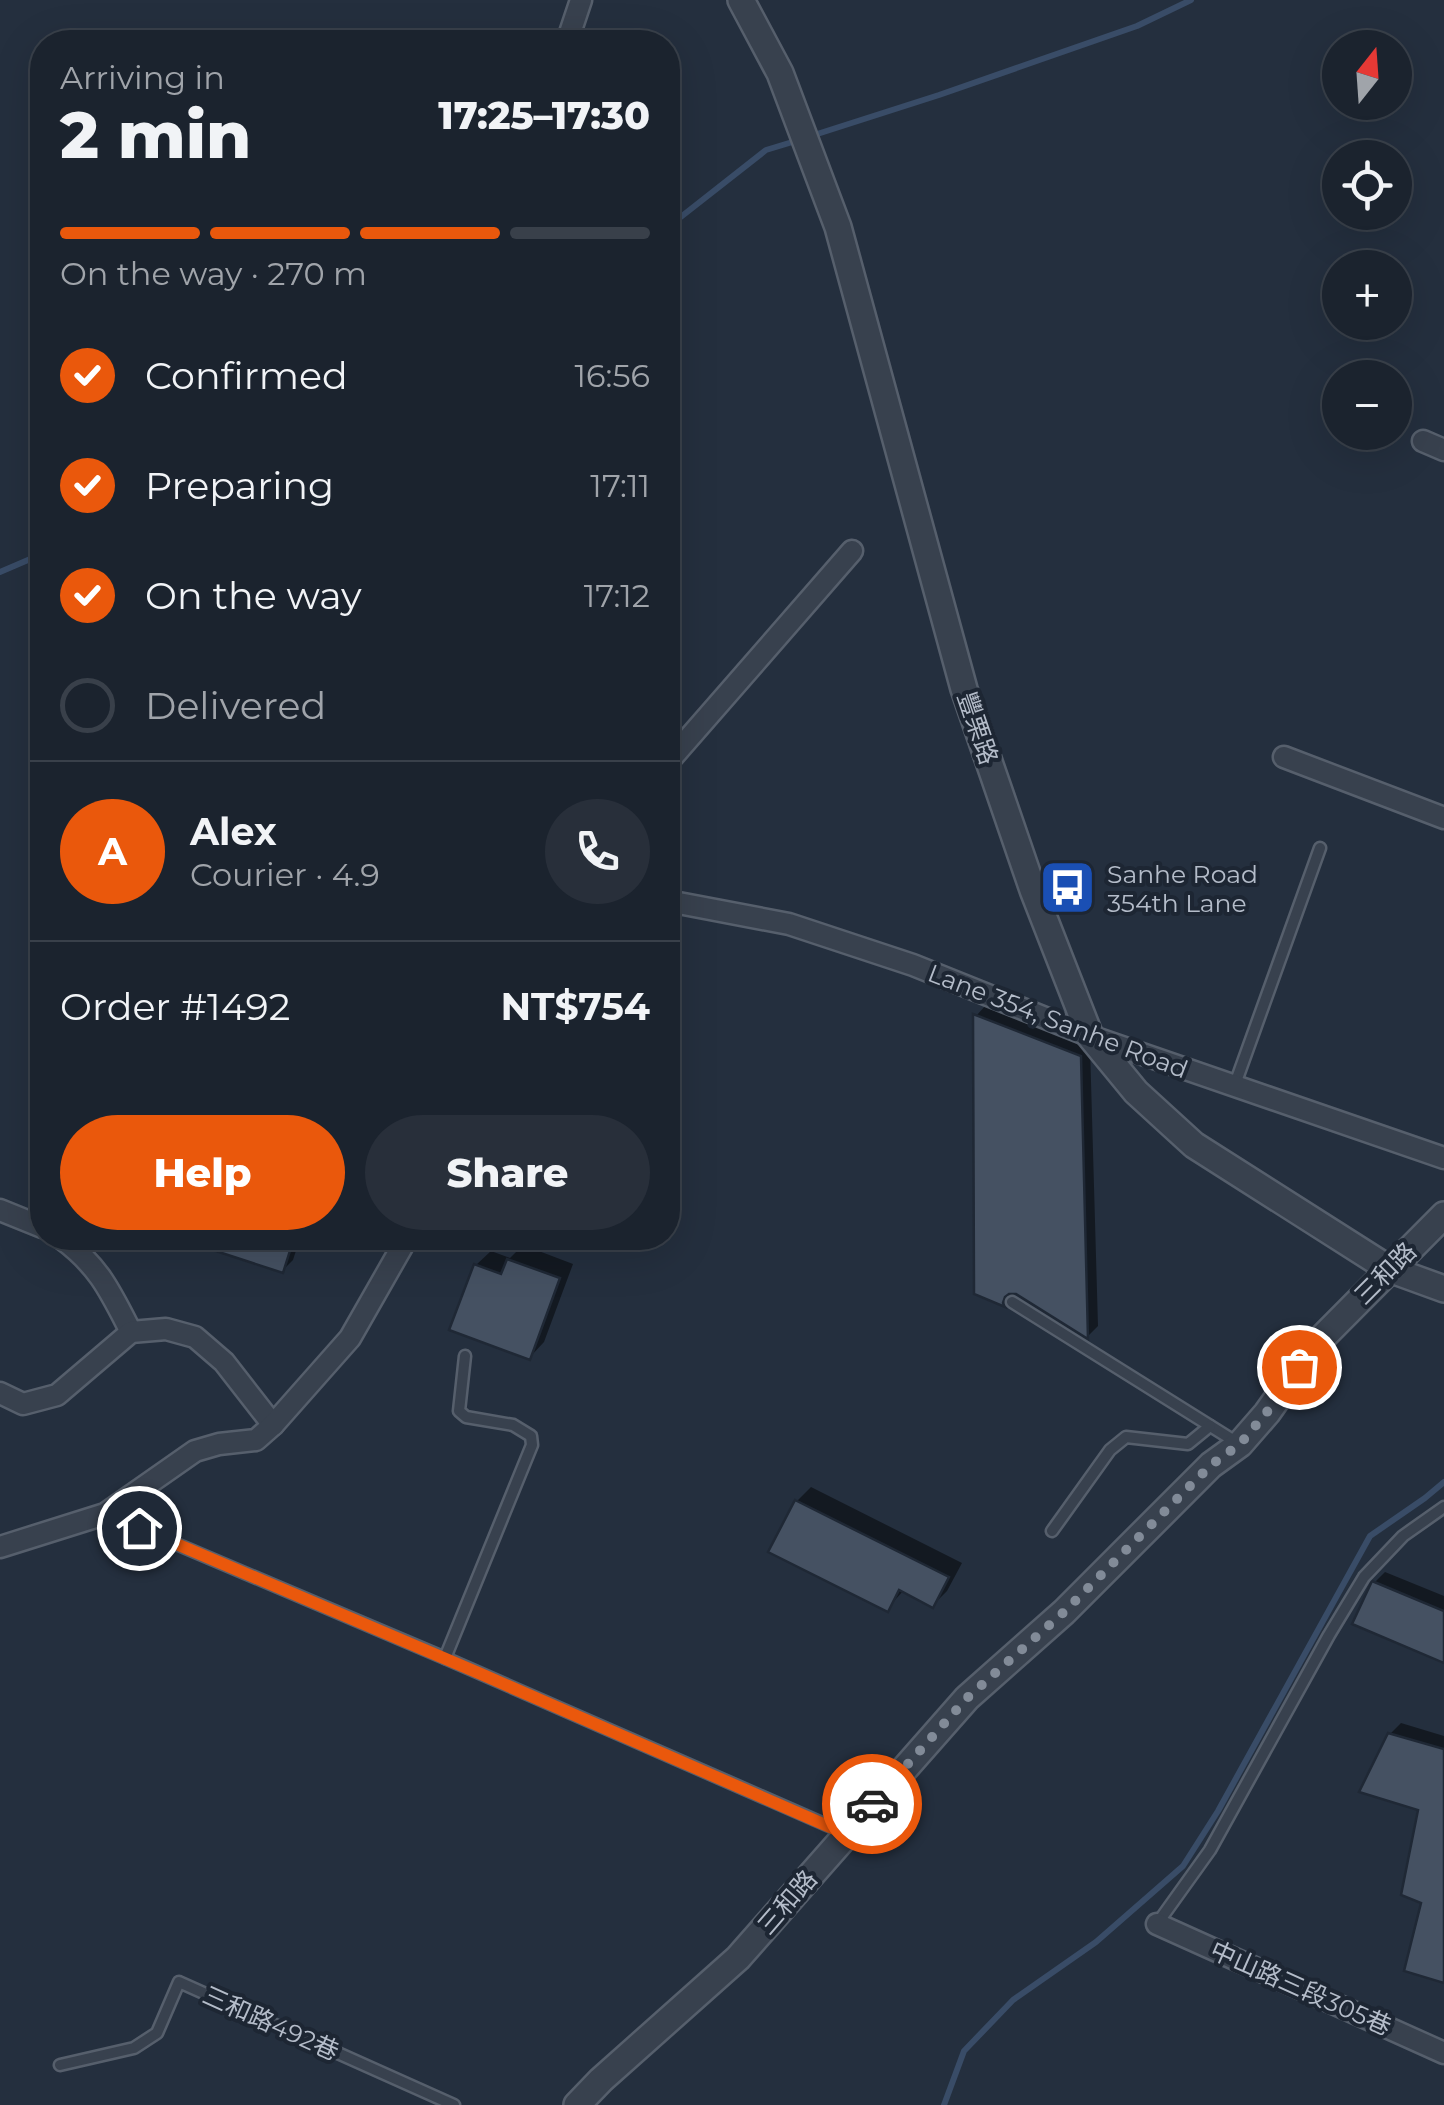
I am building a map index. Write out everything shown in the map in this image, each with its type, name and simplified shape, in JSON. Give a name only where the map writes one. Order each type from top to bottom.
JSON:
[{"type":"street","points":[[571,30],[581,0]]},
{"type":"street","name":"豐栗路","points":[[740,0],[780,73],[838,227],[964,689],[1033,890],[1090,1036],[1136,1092],[1194,1145],[1389,1269],[1444,1289]]},
{"type":"street","points":[[1423,442],[1444,450]]},
{"type":"street","points":[[680,748],[852,551]]},
{"type":"street","points":[[1284,757],[1444,818]]},
{"type":"street","name":"Lane 354, Sanhe Road","points":[[680,903],[789,924],[913,965],[1090,1036],[1444,1158]]},
{"type":"street","points":[[0,1210],[30,1222]]},
{"type":"street","name":"三和路","points":[[577,2105],[738,1958],[967,1698],[1064,1612],[1211,1465],[1240,1444],[1314,1345],[1444,1215]]},
{"type":"street","points":[[78,1250],[108,1286],[131,1332]]},
{"type":"street","points":[[4,1551],[105,1514],[195,1450],[256,1440],[350,1338],[401,1250]]},
{"type":"street","points":[[0,1393],[23,1404],[56,1396],[131,1332],[166,1329],[194,1337],[224,1362],[273,1425]]},
{"type":"street","name":"中山路三段305巷","points":[[1157,1924],[1444,2053]]},
{"type":"lane","points":[[1234,1087],[1320,848]]},
{"type":"lane","points":[[1012,1302],[1240,1444]]},
{"type":"lane","points":[[445,1658],[532,1445],[531,1436],[514,1425],[466,1417],[459,1411],[465,1356]]},
{"type":"lane","points":[[1052,1531],[1110,1450],[1126,1436],[1188,1444],[1210,1426]]},
{"type":"lane","points":[[1157,1924],[1210,1850],[1364,1577],[1403,1536],[1444,1507]]},
{"type":"lane","points":[[105,1514],[846,1834]]},
{"type":"lane","name":"三和路492巷","points":[[60,2065],[134,2048],[157,2034],[180,1982],[454,2105]]},
{"type":"building","points":[[973,1014],[1081,1056],[1088,1339],[1016,1294],[1005,1297],[1005,1307],[974,1294]]},
{"type":"building","points":[[213,1250],[290,1250],[283,1273]]},
{"type":"building","points":[[507,1259],[560,1278],[530,1360],[449,1330],[474,1264],[501,1274]]},
{"type":"building","points":[[795,1500],[949,1577],[933,1608],[899,1590],[888,1612],[768,1552]]},
{"type":"building","points":[[1372,1581],[1444,1611],[1444,1663],[1352,1624]]},
{"type":"building","points":[[1388,1733],[1444,1749],[1444,1983],[1404,1971],[1421,1903],[1401,1895],[1418,1810],[1359,1792]]},
{"type":"waterway","points":[[811,136],[1137,26],[1191,0]]},
{"type":"waterway","points":[[680,218],[766,150],[799,140]]},
{"type":"waterway","points":[[0,572],[30,559]]},
{"type":"waterway","points":[[944,2105],[964,2051],[1013,2000],[1096,1942],[1183,1866],[1218,1811],[1370,1536],[1444,1482]]},
{"type":"way so far","points":[[872,1804],[967,1698],[1064,1612],[1211,1465],[1240,1444],[1299,1367]]},
{"type":"place","name":"Sanhe Road 354th Lane","points":[[1068,888]]},
{"type":"route","points":[[139,1528],[846,1834],[872,1804]]}]
